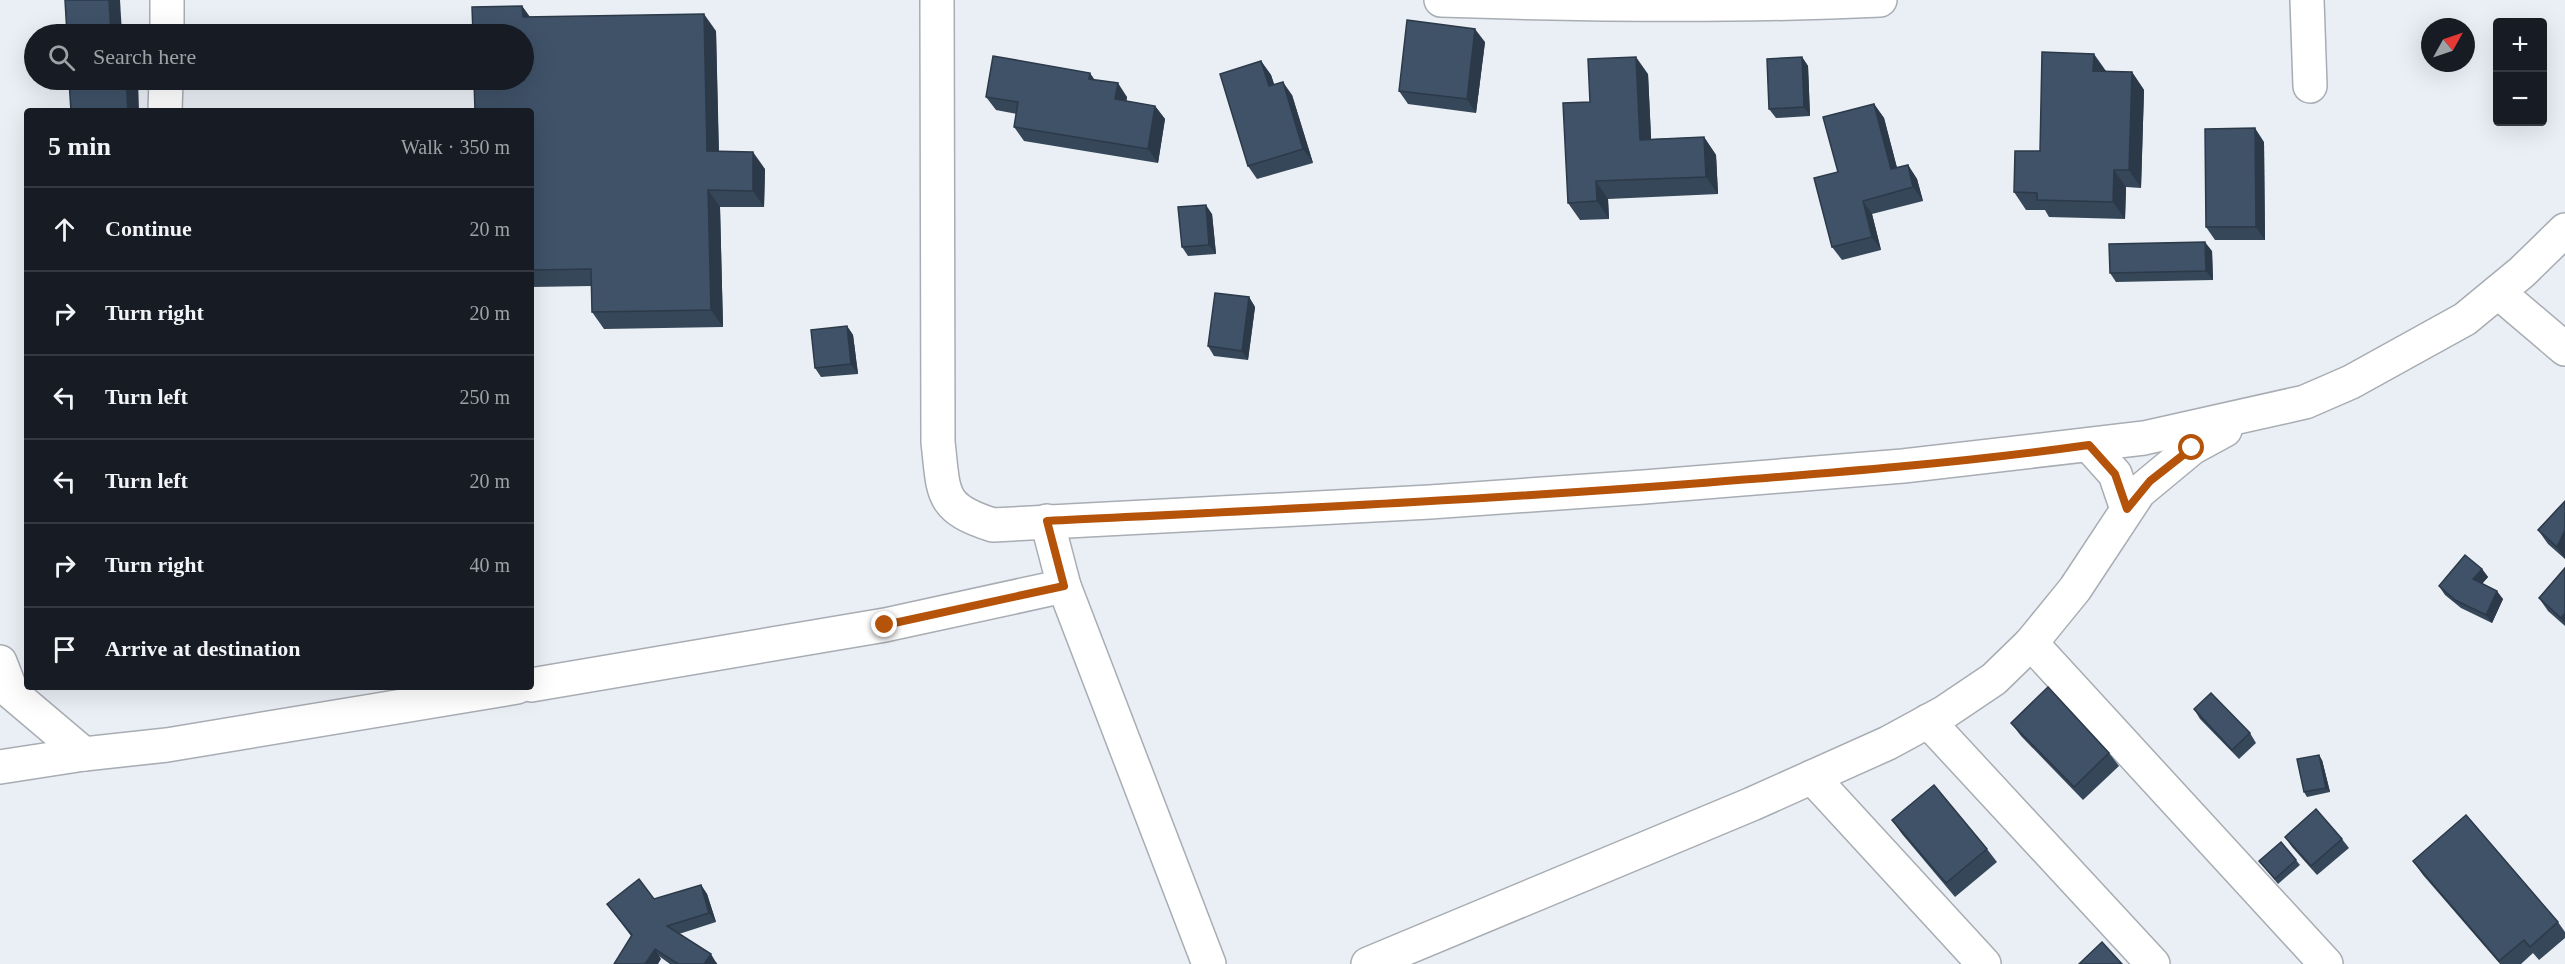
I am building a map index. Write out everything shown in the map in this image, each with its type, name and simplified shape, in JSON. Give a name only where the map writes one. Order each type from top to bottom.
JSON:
[{"type":"street","points":[[167,0],[167,24]]},
{"type":"street","points":[[937,0],[938,430],[942,483],[951,504],[969,517],[993,525],[1430,502],[1644,487],[1881,468],[2144,438],[2305,402],[2361,377],[2465,319],[2565,230]]},
{"type":"street","points":[[1441,0],[1584,5],[1794,4],[1880,0]]},
{"type":"street","points":[[2307,0],[2310,86]]},
{"type":"street","points":[[165,108],[166,90]]},
{"type":"street","points":[[2498,292],[2565,349]]},
{"type":"street","points":[[1368,964],[1812,777],[1888,743],[1928,721],[1994,679],[2031,643],[2075,589],[2127,509],[2150,481],[2192,448],[2255,415]]},
{"type":"street","points":[[2089,445],[2115,474],[2127,509]]},
{"type":"street","points":[[1047,521],[1064,586],[1209,964]]},
{"type":"street","points":[[534,684],[885,625],[1064,586]]},
{"type":"street","points":[[2031,643],[2326,964]]},
{"type":"street","points":[[0,662],[12,693],[84,754]]},
{"type":"street","points":[[0,767],[84,754],[167,746],[498,690]]},
{"type":"street","points":[[1928,721],[2153,964]]},
{"type":"street","points":[[1812,777],[1984,964]]},
{"type":"building","points":[[65,0],[109,0],[110,24],[66,24]]},
{"type":"building","points":[[522,6],[523,17],[704,14],[707,151],[753,152],[753,191],[708,190],[711,310],[592,312],[591,269],[534,270],[534,108],[475,108],[474,90],[534,90],[534,24],[473,24],[472,7]]},
{"type":"building","points":[[1407,20],[1475,29],[1467,99],[1399,91]]},
{"type":"building","points":[[2042,52],[2094,54],[2093,71],[2132,72],[2129,170],[2114,170],[2113,202],[2037,200],[2037,193],[2014,192],[2015,151],[2040,151]]},
{"type":"building","points":[[993,56],[1090,73],[1089,79],[1118,83],[1115,99],[1155,106],[1148,149],[1014,127],[1018,102],[986,97]]},
{"type":"building","points":[[1636,57],[1640,140],[1704,137],[1706,177],[1596,181],[1597,201],[1568,203],[1563,103],[1590,102],[1588,59]]},
{"type":"building","points":[[1802,57],[1804,107],[1769,109],[1767,59]]},
{"type":"building","points":[[1261,61],[1269,86],[1283,82],[1303,149],[1248,166],[1220,74]]},
{"type":"building","points":[[70,90],[127,90],[128,108],[71,108]]},
{"type":"building","points":[[1874,104],[1891,169],[1908,165],[1913,187],[1863,201],[1872,237],[1832,247],[1814,178],[1838,172],[1823,117]]},
{"type":"building","points":[[2255,128],[2256,227],[2206,227],[2205,129]]},
{"type":"building","points":[[1206,205],[1209,245],[1182,247],[1178,207]]},
{"type":"building","points":[[2205,242],[2206,271],[2110,273],[2109,244]]},
{"type":"building","points":[[1215,293],[1249,297],[1242,351],[1208,346]]},
{"type":"building","points":[[847,326],[851,364],[815,368],[811,330]]},
{"type":"building","points":[[2565,501],[2565,530],[2557,547],[2538,530]]},
{"type":"building","points":[[2465,555],[2482,569],[2473,579],[2497,591],[2486,615],[2455,600],[2439,586]]},
{"type":"building","points":[[2565,568],[2565,613],[2561,618],[2539,598]]},
{"type":"building","points":[[2048,687],[2109,753],[2074,787],[2011,723]]},
{"type":"building","points":[[2211,693],[2250,733],[2232,750],[2194,709]]},
{"type":"building","points":[[2319,755],[2326,788],[2304,792],[2297,759]]},
{"type":"building","points":[[1934,785],[1987,849],[1946,883],[1892,820]]},
{"type":"building","points":[[2316,809],[2342,839],[2311,866],[2285,837]]},
{"type":"building","points":[[2466,815],[2558,922],[2530,947],[2524,940],[2499,961],[2413,861]]},
{"type":"building","points":[[2281,842],[2296,860],[2275,879],[2259,861]]},
{"type":"building","points":[[639,879],[654,899],[701,885],[709,913],[667,926],[711,954],[704,964],[678,964],[655,949],[645,964],[614,964],[632,935],[607,904]]},
{"type":"building","points":[[2102,942],[2122,964],[2079,964]]},
{"type":"route","points":[[885,625],[1064,586],[1047,521],[1430,502],[1795,476],[2089,445],[2115,474],[2127,509],[2150,481],[2192,448]]}]
